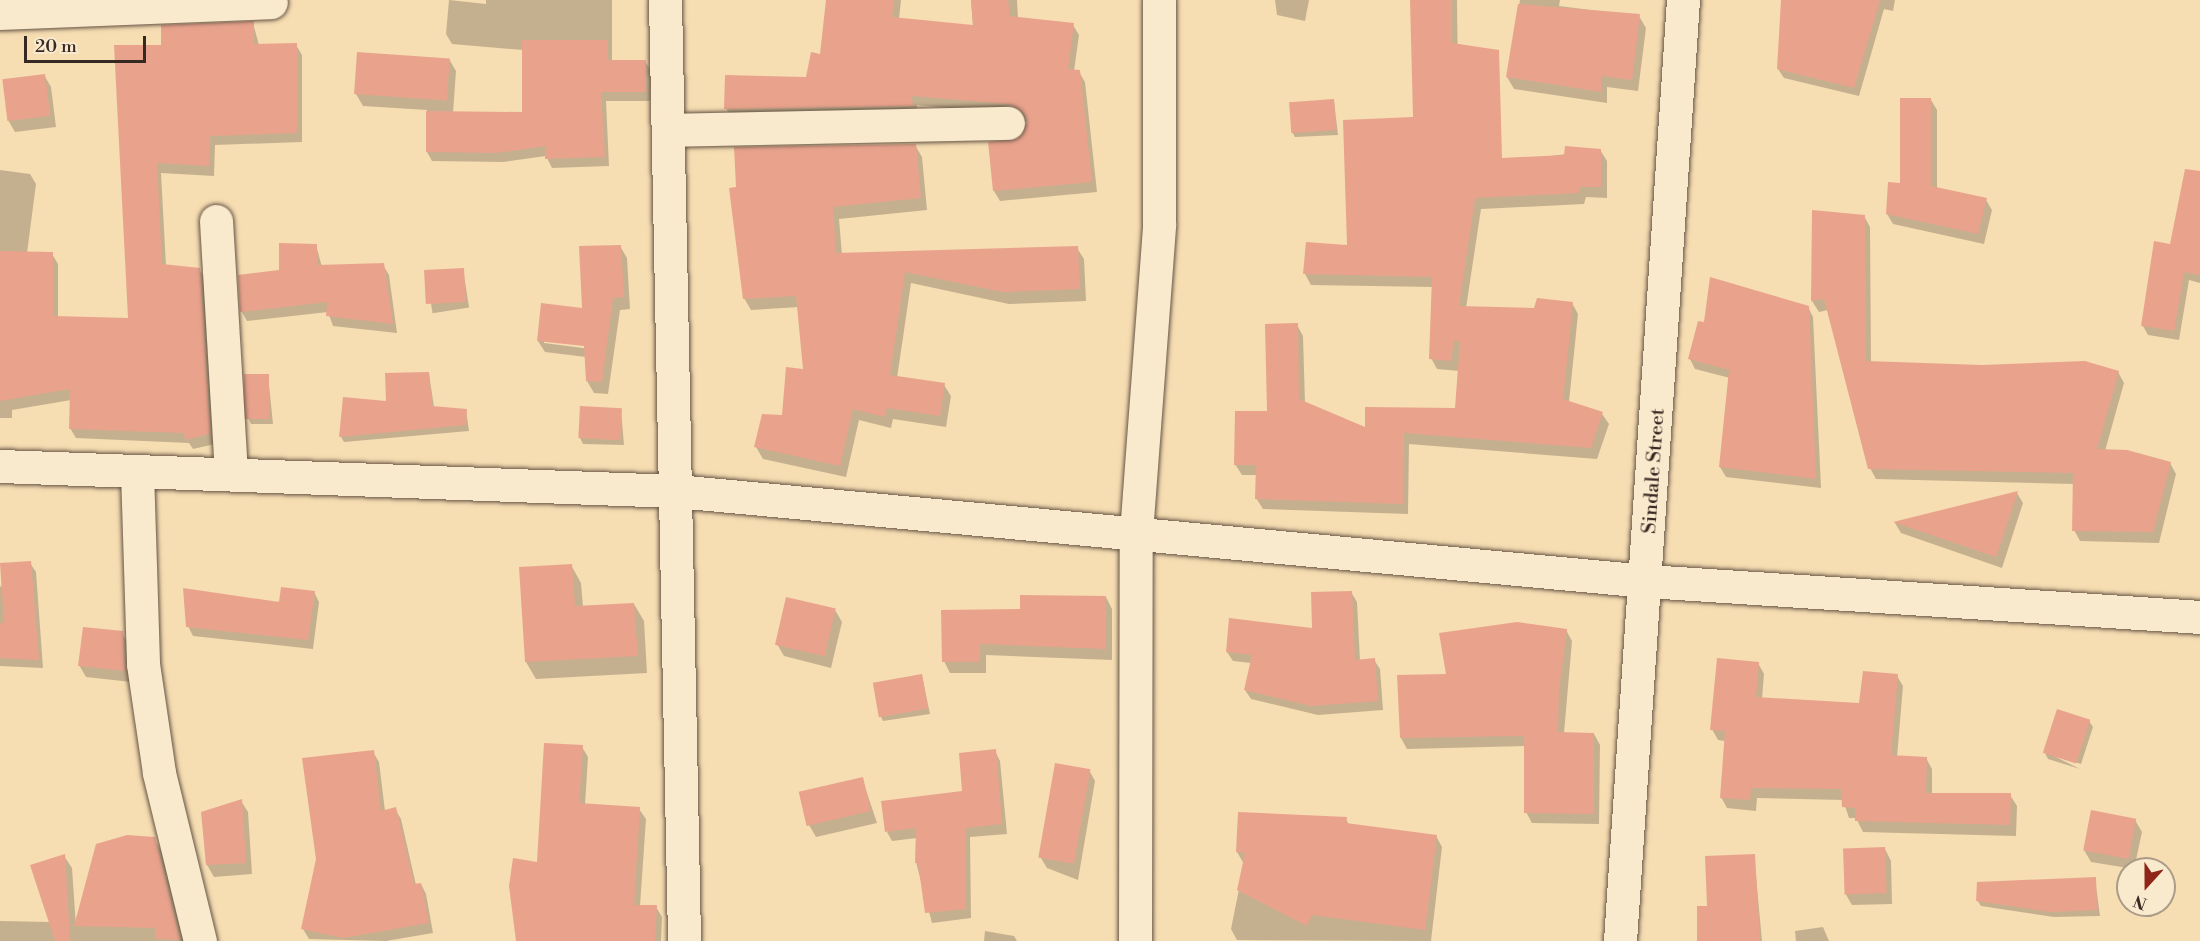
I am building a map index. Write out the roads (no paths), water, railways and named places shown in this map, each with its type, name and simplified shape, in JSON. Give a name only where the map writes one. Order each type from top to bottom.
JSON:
[{"type":"street","points":[[665,0],[684,941]]},
{"type":"street","points":[[1135,941],[1136,534],[1159,224],[1159,0]]},
{"type":"street","name":"Sindale Street","points":[[1620,941],[1647,581],[1683,0]]},
{"type":"street","points":[[0,13],[271,2]]},
{"type":"street","points":[[668,130],[1008,123]]},
{"type":"street","points":[[216,221],[231,474]]},
{"type":"street","points":[[0,466],[676,491],[1647,581],[2200,617]]},
{"type":"street","points":[[137,471],[143,664],[159,774],[200,941]]}]
